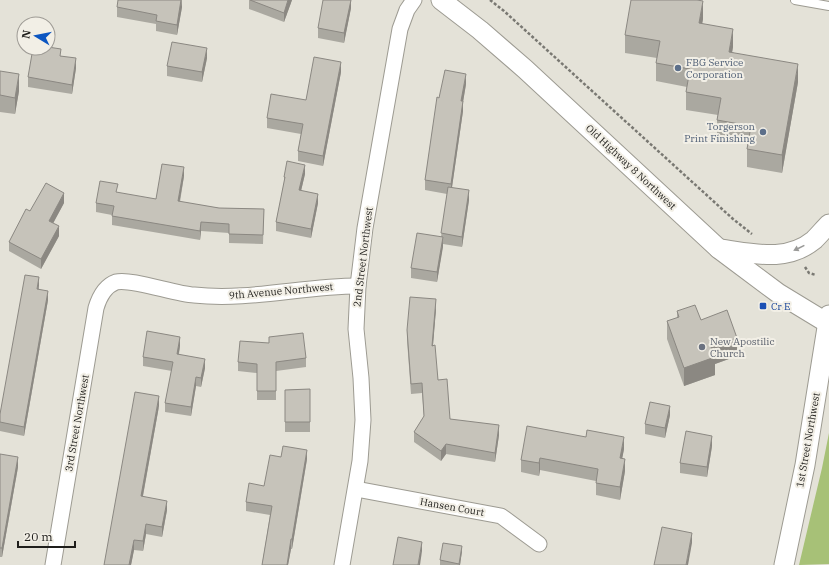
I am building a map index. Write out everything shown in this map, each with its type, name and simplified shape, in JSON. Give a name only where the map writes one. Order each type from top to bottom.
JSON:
[{"type":"street","name":"2nd Street Northwest","points":[[342,565],[356,489],[363,420],[361,378],[356,330],[358,286],[365,228],[400,28],[407,10],[414,0]]},
{"type":"street","name":"Old Highway 8 Northwest","points":[[441,0],[480,30],[525,69],[719,249],[785,298],[828,321]]},
{"type":"street","points":[[719,249],[775,255],[782,254],[797,250],[814,240],[829,224]]},
{"type":"street","name":"9th Avenue Northwest","points":[[111,285],[116,282],[128,282],[193,295],[228,297],[280,293],[332,286],[358,286]]},
{"type":"street","name":"3rd Street Northwest","points":[[53,565],[96,308],[99,299],[111,285]]},
{"type":"street","name":"1st Street Northwest","points":[[784,565],[805,465],[828,321]]},
{"type":"street","name":"Hansen Court","points":[[356,489],[501,516],[539,544]]},
{"type":"lane","points":[[795,0],[829,6]]},
{"type":"path","points":[[490,0],[504,11],[733,219],[752,234],[758,235]]},
{"type":"path","points":[[808,273],[816,275]]},
{"type":"green space","points":[[829,433],[829,564],[799,565],[822,468]]},
{"type":"building","points":[[118,0],[181,0],[177,25],[156,21],[157,15],[117,7]]},
{"type":"building","points":[[250,0],[288,0],[284,13]]},
{"type":"building","points":[[323,0],[351,0],[344,33],[318,28]]},
{"type":"building","points":[[631,0],[703,1],[699,23],[733,29],[729,52],[798,64],[782,155],[747,149],[751,126],[717,120],[721,98],[686,92],[690,69],[656,63],[660,41],[625,35]]},
{"type":"building","points":[[172,42],[207,48],[202,72],[167,66]]},
{"type":"building","points":[[56,48],[61,49],[60,56],[76,58],[72,85],[28,77],[32,56],[56,56]]},
{"type":"building","points":[[314,57],[341,62],[323,156],[298,151],[303,124],[267,118],[271,94],[306,100]]},
{"type":"building","points":[[445,70],[466,74],[461,101],[463,101],[451,184],[425,180],[437,97],[439,98]]},
{"type":"building","points":[[0,71],[19,74],[15,98],[0,95]]},
{"type":"building","points":[[287,161],[305,165],[299,190],[318,194],[311,229],[276,222]]},
{"type":"building","points":[[162,164],[184,167],[178,201],[219,208],[264,209],[263,235],[229,234],[229,224],[201,222],[200,231],[112,216],[114,206],[96,203],[100,181],[118,184],[116,192],[156,199]]},
{"type":"building","points":[[46,183],[64,193],[49,221],[59,226],[41,259],[9,242],[26,209],[30,211]]},
{"type":"building","points":[[448,187],[469,190],[462,237],[441,233]]},
{"type":"building","points":[[417,233],[443,237],[437,272],[411,268]]},
{"type":"building","points":[[25,275],[39,277],[37,289],[48,291],[24,427],[0,422],[0,414]]},
{"type":"building","points":[[410,297],[436,299],[432,346],[435,345],[438,380],[447,379],[450,419],[499,425],[495,453],[446,444],[441,451],[414,432],[424,416],[422,383],[411,384],[407,330]]},
{"type":"building","points":[[695,305],[701,320],[727,310],[737,338],[711,347],[715,357],[684,368],[667,321],[679,317],[677,311]]},
{"type":"building","points":[[147,331],[180,337],[177,354],[205,359],[201,378],[196,377],[191,407],[165,403],[173,362],[143,357]]},
{"type":"building","points":[[303,333],[306,358],[276,362],[276,391],[257,391],[257,364],[238,362],[240,341],[269,343],[269,337]]},
{"type":"building","points":[[310,389],[310,422],[285,422],[285,390]]},
{"type":"building","points":[[135,392],[159,396],[141,496],[167,501],[162,527],[146,524],[143,541],[134,540],[129,565],[104,565]]},
{"type":"building","points":[[650,402],[670,406],[665,428],[645,424]]},
{"type":"building","points":[[527,426],[586,437],[587,430],[624,437],[620,458],[625,459],[620,487],[596,483],[598,469],[540,458],[539,463],[521,460]]},
{"type":"building","points":[[686,431],[712,436],[707,467],[680,463]]},
{"type":"building","points":[[283,446],[307,450],[292,539],[287,565],[262,565],[272,506],[246,502],[249,483],[264,486],[270,455],[281,457]]},
{"type":"building","points":[[0,454],[18,457],[2,548],[0,548]]},
{"type":"building","points":[[662,527],[692,533],[686,565],[654,565]]},
{"type":"building","points":[[398,537],[422,542],[418,565],[393,565]]},
{"type":"building","points":[[443,543],[462,546],[459,564],[440,560]]},
{"type":"place","name":"FBG Service Corporation","points":[[678,68]]},
{"type":"place","name":"Torgerson Print Finishing","points":[[763,132]]},
{"type":"place","name":"Cr E","points":[[763,306]]},
{"type":"place","name":"New Apostilic Church","points":[[702,347]]}]
